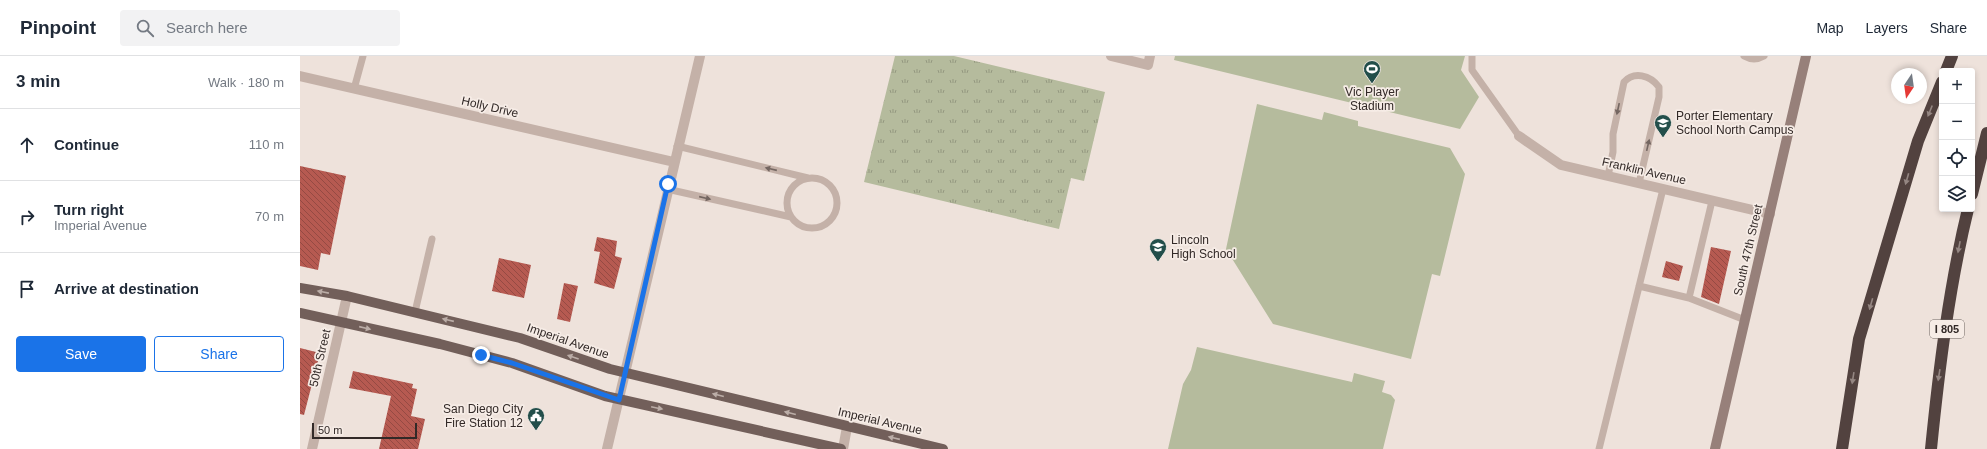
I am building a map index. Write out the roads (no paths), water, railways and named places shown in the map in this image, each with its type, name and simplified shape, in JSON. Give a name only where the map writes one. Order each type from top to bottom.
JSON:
[{"type":"highway","points":[[1947,68],[1952,56]]},
{"type":"highway","points":[[1842,449],[1859,340],[1918,141],[1939,89]]},
{"type":"highway","points":[[1975,182],[1987,133]]},
{"type":"highway","name":"I 805","points":[[1931,449],[1936,396],[1959,246],[1967,212]]},
{"type":"main road","name":"South 47th Street","points":[[1715,449],[1806,56]]},
{"type":"main road","name":"Imperial Avenue","points":[[300,288],[347,296],[520,338],[625,373],[943,449]]},
{"type":"main road","points":[[300,313],[440,344],[512,363],[619,400],[842,449]]},
{"type":"street","points":[[607,449],[667,189],[700,56]]},
{"type":"street","points":[[1111,56],[1149,60]]},
{"type":"street","name":"Holly Drive","points":[[300,76],[674,162]]},
{"type":"street","name":"Franklin Avenue","points":[[1519,136],[1561,165],[1770,214]]},
{"type":"street","name":"50th Street","points":[[312,449],[347,296]]},
{"type":"street","points":[[842,449],[847,427]]},
{"type":"lane","points":[[354,89],[363,56]]},
{"type":"lane","points":[[1472,56],[1472,70],[1519,136]]},
{"type":"lane","points":[[1744,56],[1749,59],[1758,60],[1764,56]]},
{"type":"lane","points":[[1608,176],[1613,152],[1613,134],[1624,82],[1629,77],[1634,75],[1649,78],[1659,86],[1659,97],[1639,183]]},
{"type":"lane","points":[[678,146],[809,178],[817,178],[825,182],[832,188],[837,202],[836,210],[827,223],[812,228],[797,224],[791,218],[787,210],[786,201],[788,193],[793,185],[809,178]]},
{"type":"lane","points":[[667,189],[791,218]]},
{"type":"lane","points":[[1599,449],[1663,189]]},
{"type":"lane","points":[[1689,298],[1712,201]]},
{"type":"lane","points":[[415,312],[432,239]]},
{"type":"lane","points":[[1639,286],[1689,298],[1745,320]]},
{"type":"place","name":"Vic Player Stadium","points":[[1372,84]]},
{"type":"place","name":"Porter Elementary School North Campus","points":[[1663,138]]},
{"type":"place","name":"Lincoln High School","points":[[1158,262]]},
{"type":"place","name":"San Diego City Fire Station 12","points":[[536,431]]}]
